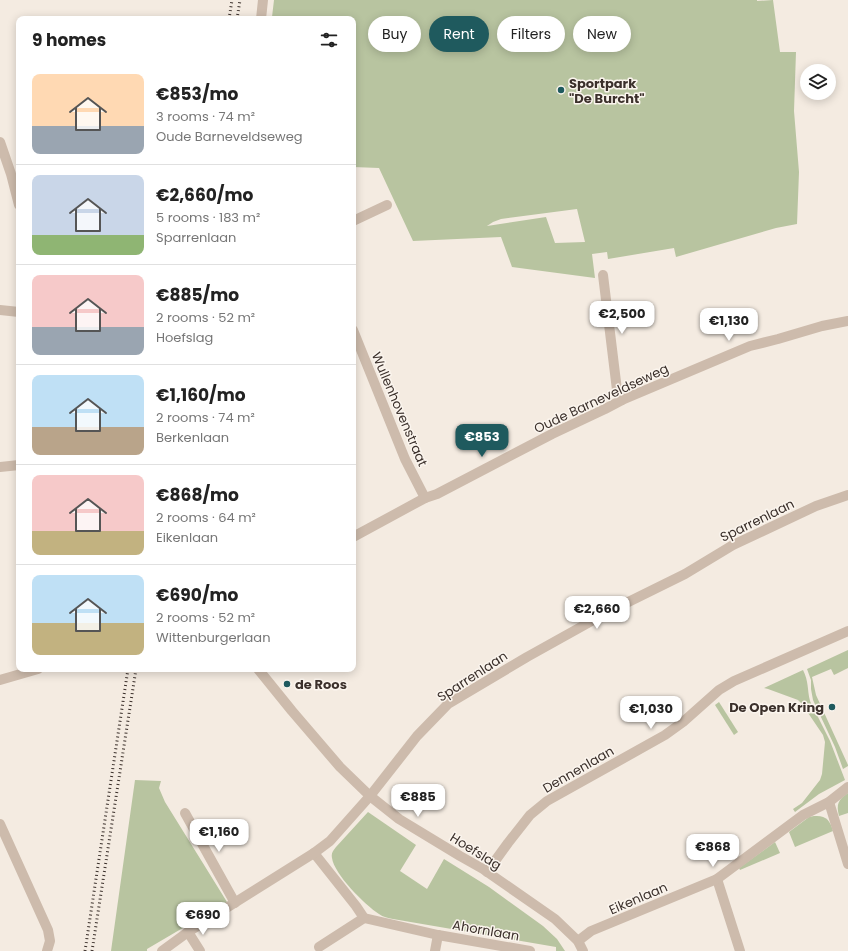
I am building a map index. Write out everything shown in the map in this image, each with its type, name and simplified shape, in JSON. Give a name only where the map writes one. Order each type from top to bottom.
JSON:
[{"type":"street","points":[[260,16],[263,0]]},
{"type":"street","points":[[0,142],[16,194]]},
{"type":"street","points":[[356,219],[387,205]]},
{"type":"street","points":[[603,275],[617,390],[622,400]]},
{"type":"street","points":[[0,310],[16,312]]},
{"type":"street","name":"Oude Barneveldseweg","points":[[356,534],[552,434],[606,410],[622,400],[750,346],[822,326],[848,321]]},
{"type":"street","name":"Wullenhovenstraat","points":[[356,337],[405,459],[426,498]]},
{"type":"street","points":[[0,467],[16,465]]},
{"type":"street","name":"Sparrenlaan","points":[[162,951],[188,932],[330,842],[370,796],[417,736],[448,704],[526,657],[599,616],[685,574],[733,545],[816,506],[848,495]]},
{"type":"street","name":"Dennenlaan","points":[[487,872],[530,815],[547,801],[665,735],[683,722],[719,690],[734,681],[848,631]]},
{"type":"street","points":[[0,680],[28,672]]},
{"type":"street","name":"Hoefslag","points":[[260,672],[340,767],[370,796],[399,819],[483,869],[554,919],[578,941],[583,951]]},
{"type":"street","name":"Eikenlaan","points":[[578,941],[591,931],[717,879],[804,815],[828,802],[848,787]]},
{"type":"street","points":[[828,802],[848,864]]},
{"type":"street","points":[[185,813],[235,903]]},
{"type":"street","points":[[0,824],[48,930],[50,941],[47,951]]},
{"type":"street","points":[[314,853],[364,918],[319,947]]},
{"type":"street","points":[[717,879],[740,951]]},
{"type":"street","name":"Ahornlaan","points":[[364,918],[438,935],[530,951]]},
{"type":"street","points":[[188,932],[200,951]]},
{"type":"street","name":"Ahornlaan","points":[[435,951],[438,935]]},
{"type":"green space","name":"Sportpark \"De Burcht\"","points":[[274,0],[773,0],[780,52],[796,52],[794,111],[799,172],[797,224],[776,228],[676,257],[674,248],[608,259],[607,252],[592,254],[595,278],[512,267],[501,237],[413,241],[379,168],[356,167],[356,16],[272,16]],"holes":[[[577,209],[585,242],[555,243],[546,217],[487,226],[501,219]]]},
{"type":"green space","points":[[848,650],[848,668],[834,675],[831,669],[812,677],[816,695],[848,765],[843,769],[835,747],[813,700],[811,680],[807,669]]},
{"type":"green space","points":[[803,670],[807,682],[810,701],[830,741],[845,780],[819,794],[795,812],[793,809],[802,803],[820,780],[822,774],[825,742],[823,735],[798,700],[764,688]]},
{"type":"green space","points":[[719,702],[738,732],[734,735],[715,705]]},
{"type":"green space","points":[[135,780],[161,781],[159,788],[165,802],[227,902],[147,949],[147,951],[111,951]]},
{"type":"green space","points":[[848,793],[848,813],[839,816],[838,805],[842,798]]},
{"type":"green space","points":[[368,812],[416,845],[400,871],[427,889],[444,859],[489,887],[543,926],[557,939],[565,951],[556,951],[556,947],[393,919],[384,917],[373,910],[351,889],[344,880],[334,865],[332,856],[332,852],[336,847]]},
{"type":"green space","points":[[822,816],[827,819],[833,831],[795,847],[789,832],[809,817]]},
{"type":"green space","points":[[775,842],[780,853],[740,870],[739,868]]},
{"type":"railway","points":[[229,16],[232,0]]},
{"type":"railway","points":[[237,16],[240,0]]},
{"type":"railway","points":[[85,951],[128,672]]},
{"type":"railway","points":[[92,951],[136,672]]},
{"type":"place","name":"Sportpark \"De Burcht\"","points":[[561,90]]},
{"type":"place","name":"de Roos","points":[[287,684]]},
{"type":"place","name":"De Open Kring","points":[[832,707]]}]
